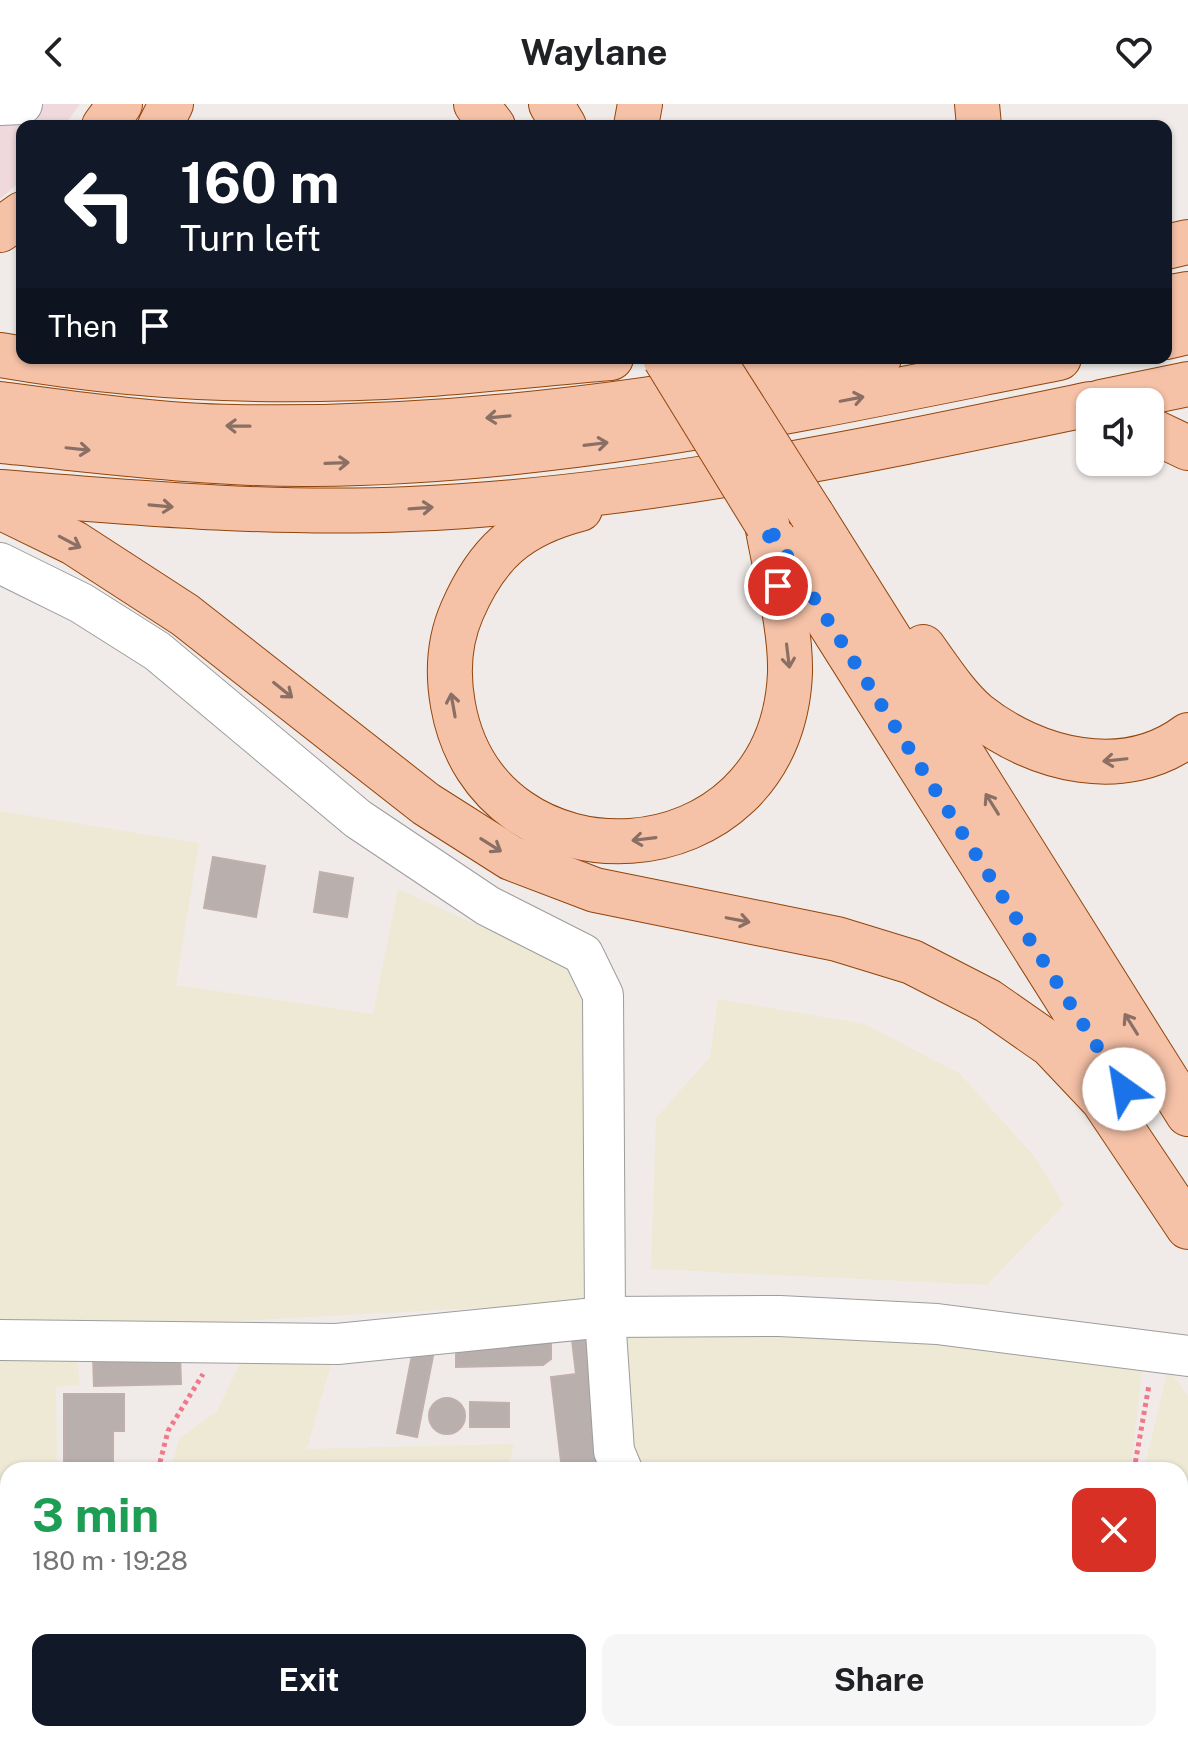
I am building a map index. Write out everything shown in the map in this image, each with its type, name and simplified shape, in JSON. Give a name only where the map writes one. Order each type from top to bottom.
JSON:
[{"type":"main road","points":[[476,104],[488,120]]},
{"type":"main road","points":[[92,364],[224,377],[363,378],[537,364]]},
{"type":"main road","points":[[276,364],[289,369],[363,378]]},
{"type":"main road","points":[[669,364],[1188,1192]]},
{"type":"main road","points":[[716,364],[1188,1114]]},
{"type":"main road","points":[[0,404],[232,427],[353,426],[501,417],[639,402],[851,364]]},
{"type":"main road","points":[[0,441],[165,458],[312,464],[474,458],[660,436],[1028,364]]},
{"type":"main road","points":[[1164,389],[1188,384]]},
{"type":"main road","points":[[767,524],[790,672],[774,747],[750,785],[726,807],[698,826],[640,840],[603,841],[543,823],[512,806],[490,786],[467,756],[460,733],[450,687],[451,636],[468,596],[488,561],[513,538],[536,524],[574,511],[691,482],[1076,407]]},
{"type":"main road","points":[[988,426],[1076,422]]},
{"type":"main road","points":[[1164,437],[1188,448]]},
{"type":"main road","points":[[0,492],[185,508],[286,511],[411,509],[691,482]]},
{"type":"main road","points":[[0,507],[74,543],[185,615],[426,804],[511,858],[595,890],[837,939],[912,962],[988,1001],[1051,1045],[1103,1100],[1188,1227]]},
{"type":"main road","points":[[812,515],[959,693],[977,713],[1001,728],[1049,755],[1096,762],[1135,758],[1188,735]]},
{"type":"street","points":[[0,105],[22,104]]},
{"type":"street","points":[[0,563],[81,603],[157,651],[358,819],[488,906],[583,954],[603,995],[605,1317],[614,1451],[619,1462]]},
{"type":"street","points":[[0,1340],[337,1344],[605,1317],[780,1316],[937,1324],[1171,1354]]},
{"type":"path","points":[[160,1462],[168,1431],[191,1397],[214,1344]]},
{"type":"path","points":[[1137,1462],[1171,1354]]},
{"type":"shaded area","points":[[0,104],[80,104],[68,120],[16,120],[16,185],[0,199]]},
{"type":"shaded area","points":[[0,811],[199,843],[176,985],[373,1014],[398,889],[568,966],[586,1005],[591,1302],[104,1328],[0,1325]]},
{"type":"shaded area","points":[[718,999],[864,1024],[959,1073],[1035,1157],[1064,1205],[987,1285],[651,1269],[656,1118],[710,1057]]},
{"type":"shaded area","points":[[792,1325],[1142,1369],[1132,1462],[633,1462],[624,1336]]},
{"type":"shaded area","points":[[0,1353],[77,1357],[80,1385],[56,1387],[57,1462],[0,1462]]},
{"type":"shaded area","points":[[332,1361],[307,1449],[514,1444],[509,1462],[173,1462],[179,1439],[217,1411],[240,1363]]},
{"type":"shaded area","points":[[1168,1369],[1188,1396],[1188,1462],[1146,1462]]},
{"type":"building","points":[[213,857],[265,866],[256,917],[204,908]]},
{"type":"building","points":[[320,872],[353,878],[347,917],[314,912]]},
{"type":"building","points":[[551,1337],[551,1359],[543,1365],[456,1367],[456,1339]]},
{"type":"building","points":[[592,1337],[606,1462],[561,1462],[551,1377],[576,1374],[572,1340]]},
{"type":"building","points":[[434,1351],[417,1437],[397,1433],[412,1355]]},
{"type":"building","points":[[180,1354],[181,1384],[94,1386],[93,1356]]},
{"type":"building","points":[[64,1394],[124,1394],[124,1431],[113,1431],[113,1462],[64,1462]]},
{"type":"building","points":[[447,1398],[460,1403],[465,1416],[460,1429],[447,1434],[434,1429],[429,1416],[434,1403]]},
{"type":"building","points":[[470,1402],[509,1403],[509,1427],[470,1427]]},
{"type":"route","points":[[778,586],[767,524],[1124,1089]]}]
